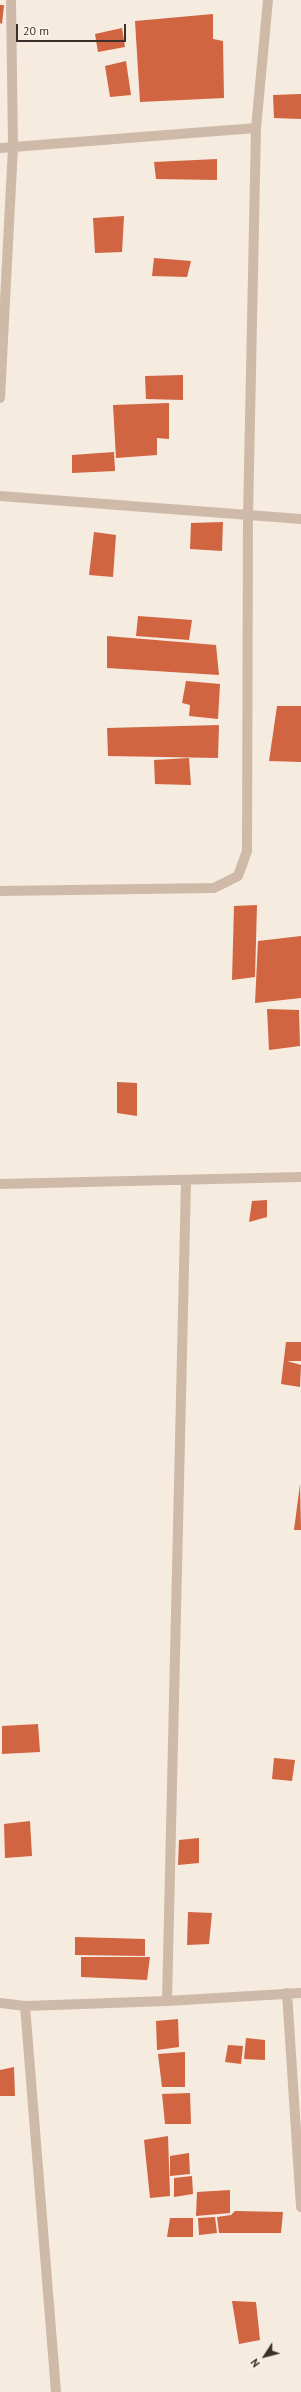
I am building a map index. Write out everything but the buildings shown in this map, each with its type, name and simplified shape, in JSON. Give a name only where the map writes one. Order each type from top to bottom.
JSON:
[{"type":"street","points":[[0,398],[13,147],[11,0]]},
{"type":"street","points":[[0,891],[214,888],[238,876],[247,851],[248,516],[256,128],[268,0]]},
{"type":"street","points":[[0,148],[256,128]]},
{"type":"street","points":[[0,496],[301,519]]},
{"type":"street","points":[[0,1184],[301,1178]]},
{"type":"street","points":[[167,2001],[186,1181]]},
{"type":"street","points":[[287,1993],[301,2208]]},
{"type":"street","points":[[0,2003],[25,2006],[167,2001],[301,1993]]},
{"type":"street","points":[[25,2006],[56,2392]]}]
